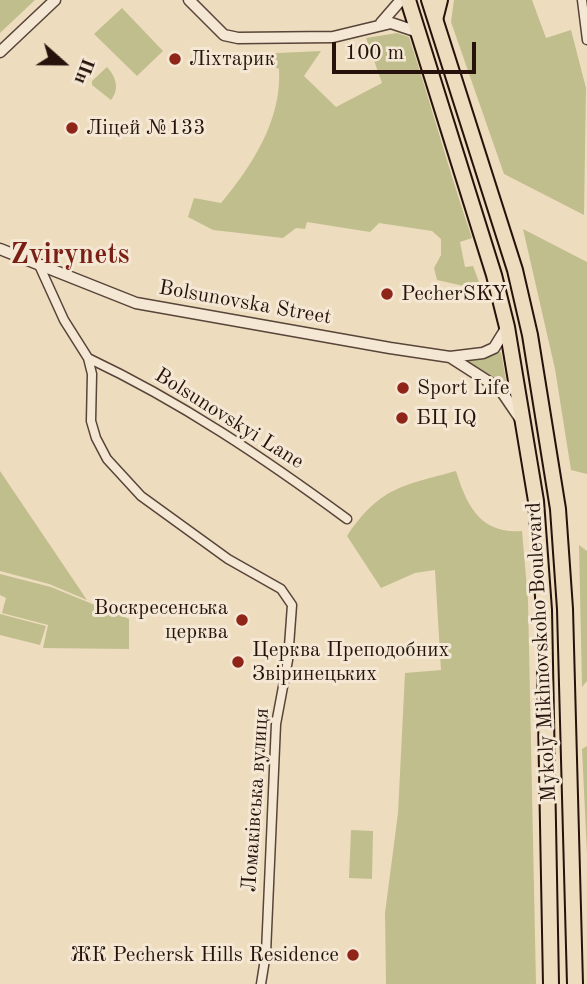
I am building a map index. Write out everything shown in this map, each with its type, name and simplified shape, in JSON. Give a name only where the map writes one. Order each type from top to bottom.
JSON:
[{"type":"highway","name":"Mykoly Mikhnovskoho Boulevard","points":[[408,0],[479,225],[507,327],[525,425],[543,577],[551,984]]},
{"type":"highway","name":"Mykoly Mikhnovskoho Boulevard","points":[[429,0],[515,270],[530,335],[556,497],[565,609],[575,984]]},
{"type":"main road","points":[[436,20],[441,0]]},
{"type":"street","points":[[0,52],[55,0]]},
{"type":"street","points":[[189,0],[223,35],[237,38],[333,37],[380,24],[401,24],[418,32]]},
{"type":"street","points":[[380,24],[401,0]]},
{"type":"street","points":[[582,0],[587,40]]},
{"type":"street","name":"Bolsunovska Street","points":[[0,249],[136,303],[450,356],[483,353],[494,348],[507,327]]},
{"type":"street","name":"Ломаківська вулиця","points":[[39,264],[64,320],[88,358],[92,374],[91,421],[96,438],[107,458],[151,504],[228,559],[281,589],[292,605],[288,660],[276,724],[266,953],[261,984]]},
{"type":"street","name":"Bolsunovska Street","points":[[450,356],[500,389],[525,425]]},
{"type":"street","name":"Bolsunovskyi Lane","points":[[88,358],[152,388],[227,433],[346,519]]},
{"type":"shaded area","points":[[0,0],[35,0],[0,33]]},
{"type":"shaded area","points":[[454,0],[532,0],[546,38],[571,30],[586,88],[584,215],[504,174],[451,22]]},
{"type":"shaded area","points":[[122,8],[163,51],[137,76],[94,34]]},
{"type":"shaded area","points":[[397,33],[409,37],[472,238],[460,242],[465,267],[473,266],[482,290],[437,280],[434,268],[441,255],[441,239],[432,231],[379,223],[370,232],[307,222],[305,229],[296,228],[283,238],[213,230],[188,217],[194,198],[221,203],[244,174],[263,141],[276,106],[279,69],[256,58],[256,54],[321,51],[304,76],[336,107],[382,83],[366,38]]},
{"type":"shaded area","points":[[107,67],[116,83],[111,100],[92,85],[92,81]]},
{"type":"shaded area","points":[[523,229],[587,262],[587,474],[571,470],[555,369]]},
{"type":"shaded area","points":[[501,352],[507,385],[465,360]]},
{"type":"shaded area","points":[[0,471],[87,600],[49,584],[0,571]]},
{"type":"shaded area","points":[[456,471],[465,496],[477,515],[496,528],[522,531],[528,600],[536,984],[386,984],[385,913],[398,813],[405,673],[441,670],[435,570],[415,573],[381,588],[347,536],[370,507],[382,498],[406,485]]},
{"type":"shaded area","points":[[579,545],[587,551],[587,681],[582,687]]},
{"type":"shaded area","points":[[0,574],[51,587],[129,619],[129,649],[43,648],[48,625],[2,613],[6,598],[0,595]]},
{"type":"shaded area","points":[[0,614],[46,626],[40,645],[0,635]]},
{"type":"shaded area","points":[[587,746],[587,854],[582,749]]},
{"type":"shaded area","points":[[351,830],[373,831],[372,879],[349,878]]},
{"type":"place","name":"Ліхтарик","points":[[175,59]]},
{"type":"place","name":"Ліцей №133","points":[[72,128]]},
{"type":"place","name":"PecherSKY","points":[[387,294]]},
{"type":"place","name":"Sport Life","points":[[403,388]]},
{"type":"place","name":"БЦ IQ","points":[[402,418]]},
{"type":"place","name":"Воскресенська церква","points":[[242,620]]},
{"type":"place","name":"Церква Преподобних Звіринецьких","points":[[238,662]]},
{"type":"place","name":"ЖК Pechersk Hills Residence","points":[[353,955]]},
{"type":"district","name":"Zvirynets","points":[[70,256]]}]
